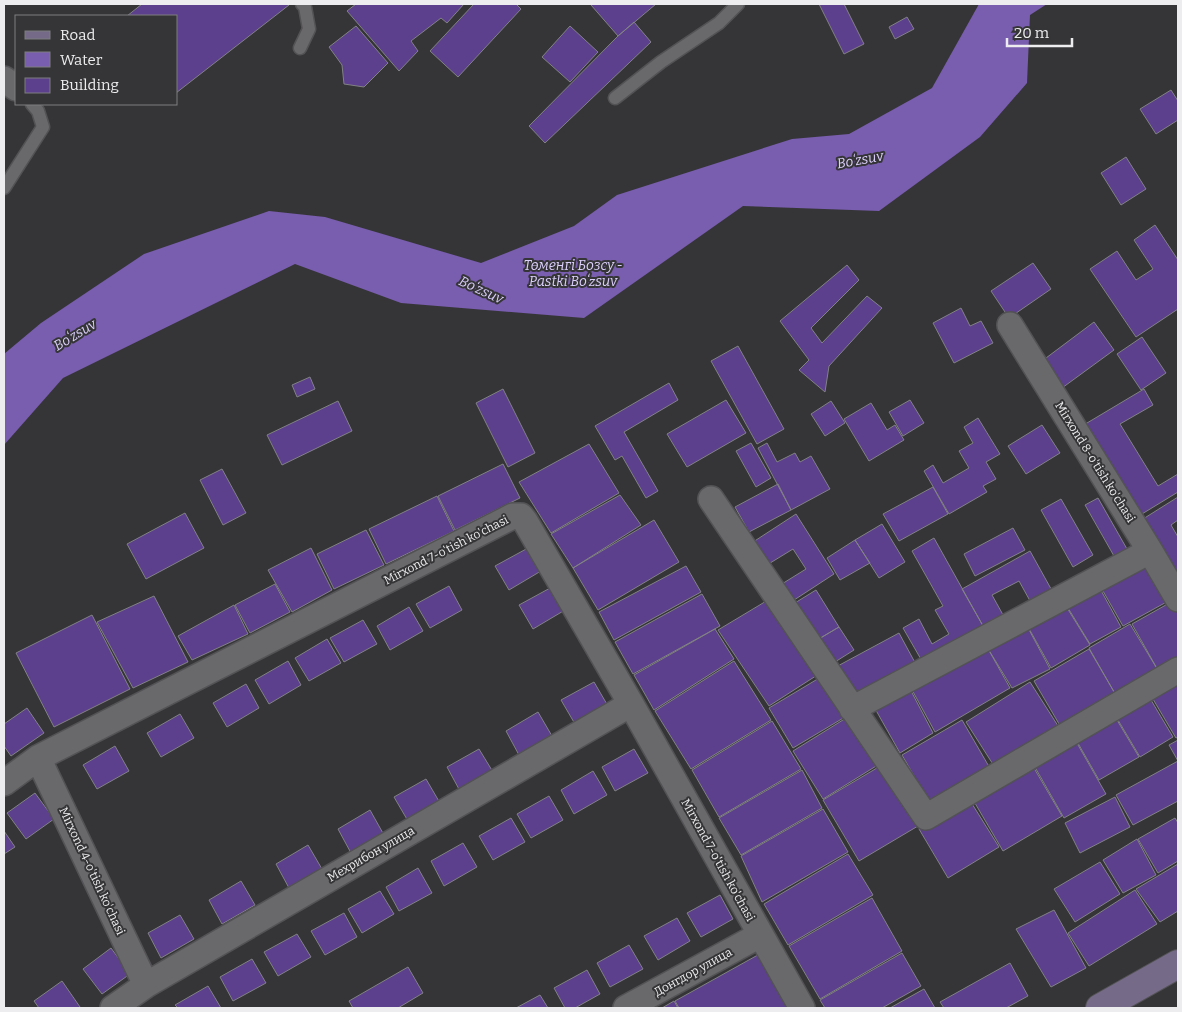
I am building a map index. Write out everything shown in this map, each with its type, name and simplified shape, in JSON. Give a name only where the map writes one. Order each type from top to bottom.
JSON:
[{"type":"main road","points":[[1100,1008],[1178,964]]},
{"type":"street","points":[[4,79],[15,87]]},
{"type":"street","name":"Mirxond 8-o'tish ko'chasi","points":[[1010,325],[1178,599]]},
{"type":"street","points":[[711,499],[926,817],[1178,670]]},
{"type":"street","name":"Mirxond 7-o'tish ko'chasi","points":[[4,783],[38,758],[513,516],[521,516],[631,704],[802,1008]]},
{"type":"street","points":[[852,710],[1150,551]]},
{"type":"street","name":"Мехрибон улица","points":[[121,1006],[146,985],[631,704]]},
{"type":"street","name":"Mirxond 4-o'tish ko'chasi","points":[[38,758],[146,985]]},
{"type":"street","name":"Донгдор улица","points":[[626,1008],[760,935]]},
{"type":"lane","points":[[300,48],[309,29],[305,7],[302,4]]},
{"type":"lane","points":[[615,98],[661,62],[719,23],[738,4]]},
{"type":"lane","points":[[4,188],[43,127],[38,111],[33,105]]},
{"type":"water","name":"Төменгі Бозсу - Pastki Boʻzsuv","points":[[979,4],[1047,4],[1030,15],[1027,83],[980,137],[879,211],[743,206],[584,318],[401,303],[295,264],[63,378],[4,445],[4,354],[41,323],[144,254],[269,211],[325,217],[481,263],[574,226],[617,195],[792,139],[849,134],[932,88]]},
{"type":"building","points":[[142,4],[289,5],[178,91],[178,15],[128,15]]},
{"type":"building","points":[[356,4],[464,4],[447,23],[441,18],[411,41],[418,51],[399,71],[347,11]]},
{"type":"building","points":[[474,4],[516,4],[521,9],[458,77],[430,51]]},
{"type":"building","points":[[656,4],[618,36],[591,5]]},
{"type":"building","points":[[819,4],[844,4],[864,44],[844,54]]},
{"type":"building","points":[[907,17],[914,29],[895,39],[889,27]]},
{"type":"building","points":[[634,22],[651,42],[545,143],[529,126]]},
{"type":"building","points":[[356,26],[388,63],[364,87],[344,84],[342,65],[329,47]]},
{"type":"building","points":[[570,26],[598,52],[570,82],[542,57]]},
{"type":"building","points":[[1171,90],[1178,101],[1178,120],[1156,134],[1140,109]]},
{"type":"building","points":[[1126,157],[1146,189],[1121,205],[1101,173]]},
{"type":"building","points":[[1155,225],[1178,260],[1178,309],[1136,337],[1090,269],[1117,251],[1136,280],[1153,269],[1134,240]]},
{"type":"building","points":[[1033,263],[1051,289],[1009,318],[991,291]]},
{"type":"building","points":[[847,265],[859,280],[811,328],[822,343],[867,296],[882,308],[829,366],[825,392],[799,370],[809,360],[780,321]]},
{"type":"building","points":[[961,308],[970,326],[981,321],[993,343],[954,363],[933,323]]},
{"type":"building","points":[[1094,322],[1114,350],[1062,388],[1042,361]]},
{"type":"building","points":[[1142,337],[1166,373],[1141,390],[1117,354]]},
{"type":"building","points":[[738,346],[784,429],[757,444],[711,361]]},
{"type":"building","points":[[310,377],[315,389],[297,397],[292,385]]},
{"type":"building","points":[[669,383],[678,400],[624,432],[658,491],[646,498],[622,456],[615,460],[595,426]]},
{"type":"building","points":[[503,389],[535,453],[508,467],[476,403]]},
{"type":"building","points":[[1144,389],[1153,405],[1120,424],[1158,486],[1178,474],[1178,492],[1137,517],[1082,426]]},
{"type":"building","points":[[726,400],[746,433],[687,467],[667,434]]},
{"type":"building","points":[[910,400],[924,423],[903,436],[889,412]]},
{"type":"building","points":[[338,401],[352,431],[282,465],[267,435]]},
{"type":"building","points":[[831,401],[845,423],[825,436],[811,414]]},
{"type":"building","points":[[871,403],[887,430],[895,425],[904,440],[869,461],[844,419]]},
{"type":"building","points":[[978,418],[1000,454],[986,462],[996,479],[983,486],[987,492],[949,514],[924,471],[933,465],[943,483],[969,468],[959,451],[973,443],[964,427]]},
{"type":"building","points":[[1042,425],[1060,453],[1026,474],[1008,446]]},
{"type":"building","points":[[751,443],[771,478],[756,487],[736,451]]},
{"type":"building","points":[[767,443],[777,462],[795,453],[800,462],[811,456],[830,489],[791,510],[758,448]]},
{"type":"building","points":[[589,444],[619,493],[551,533],[519,482]]},
{"type":"building","points":[[503,464],[520,498],[455,530],[438,496]]},
{"type":"building","points":[[222,469],[246,513],[223,525],[200,480]]},
{"type":"building","points":[[778,484],[791,510],[749,532],[735,507]]},
{"type":"building","points":[[933,487],[948,514],[899,541],[883,514]]},
{"type":"building","points":[[620,495],[641,525],[573,568],[551,534]]},
{"type":"building","points":[[437,496],[454,531],[386,564],[369,529]]},
{"type":"building","points":[[1178,497],[1178,520],[1171,525],[1178,537],[1178,571],[1176,572],[1143,519]]},
{"type":"building","points":[[1098,498],[1127,549],[1114,556],[1085,505]]},
{"type":"building","points":[[1061,499],[1093,555],[1073,567],[1041,510]]},
{"type":"building","points":[[185,513],[204,548],[146,579],[127,544]]},
{"type":"building","points":[[796,514],[834,574],[788,604],[777,587],[806,569],[793,549],[762,568],[747,546]]},
{"type":"building","points":[[654,520],[679,562],[598,610],[573,568]]},
{"type":"building","points":[[882,524],[905,562],[879,578],[855,540]]},
{"type":"building","points":[[1013,528],[1025,550],[975,576],[964,554]]},
{"type":"building","points":[[366,530],[384,565],[334,589],[317,554]]},
{"type":"building","points":[[934,538],[987,633],[926,668],[903,628],[919,619],[932,644],[949,634],[935,610],[943,606],[912,551]]},
{"type":"building","points":[[855,540],[870,563],[840,580],[827,558]]},
{"type":"building","points":[[311,548],[332,590],[292,612],[268,570]]},
{"type":"building","points":[[528,548],[541,571],[509,590],[495,566]]},
{"type":"building","points":[[1030,551],[1055,596],[1034,608],[1019,581],[992,595],[1007,622],[987,633],[962,589]]},
{"type":"building","points":[[1149,557],[1172,599],[1123,626],[1099,584]]},
{"type":"building","points":[[686,566],[701,592],[614,640],[599,612]]},
{"type":"building","points":[[275,584],[290,612],[250,633],[235,605]]},
{"type":"building","points":[[1098,585],[1121,627],[1090,644],[1065,603]]},
{"type":"building","points":[[449,586],[462,610],[430,628],[416,604]]},
{"type":"building","points":[[552,587],[565,610],[533,629],[519,605]]},
{"type":"building","points":[[816,590],[839,627],[812,643],[790,606]]},
{"type":"building","points":[[702,594],[720,626],[633,674],[615,642]]},
{"type":"building","points":[[154,596],[188,662],[133,688],[97,622]]},
{"type":"building","points":[[773,597],[822,672],[769,706],[718,630]]},
{"type":"building","points":[[1173,601],[1178,610],[1178,661],[1159,672],[1132,624]]},
{"type":"building","points":[[1064,603],[1090,645],[1051,668],[1027,625]]},
{"type":"building","points":[[234,605],[248,634],[192,660],[178,636]]},
{"type":"building","points":[[409,607],[423,631],[390,650],[377,626]]},
{"type":"building","points":[[92,615],[130,689],[54,727],[16,653]]},
{"type":"building","points":[[363,620],[377,644],[344,662],[330,638]]},
{"type":"building","points":[[1130,624],[1159,672],[1117,697],[1089,648]]},
{"type":"building","points":[[1027,626],[1050,669],[1012,688],[987,647]]},
{"type":"building","points":[[839,627],[854,650],[827,667],[812,643]]},
{"type":"building","points":[[715,629],[734,659],[654,710],[634,675]]},
{"type":"building","points":[[899,633],[919,670],[854,705],[834,668]]},
{"type":"building","points":[[327,639],[341,663],[309,681],[295,658]]},
{"type":"building","points":[[987,647],[1010,688],[935,732],[911,688]]},
{"type":"building","points":[[1089,649],[1117,697],[1062,729],[1034,681]]},
{"type":"building","points":[[288,661],[301,685],[269,704],[255,680]]},
{"type":"building","points":[[734,661],[771,720],[691,769],[655,711]]},
{"type":"building","points":[[826,674],[850,714],[793,748],[769,708]]},
{"type":"building","points":[[1178,677],[1178,737],[1176,738],[1150,694]]},
{"type":"building","points":[[594,682],[608,706],[575,724],[561,700]]},
{"type":"building","points":[[1030,682],[1060,729],[996,769],[966,722]]},
{"type":"building","points":[[246,684],[259,708],[227,727],[213,703]]},
{"type":"building","points":[[910,689],[933,733],[900,753],[873,705]]},
{"type":"building","points":[[1148,695],[1173,737],[1140,757],[1115,715]]},
{"type":"building","points":[[27,708],[44,733],[11,756],[4,746],[4,724]]},
{"type":"building","points":[[538,712],[552,736],[519,755],[506,731]]},
{"type":"building","points":[[180,714],[194,738],[161,757],[147,733]]},
{"type":"building","points":[[851,715],[881,763],[823,799],[793,751]]},
{"type":"building","points":[[1114,715],[1139,757],[1099,780],[1075,738]]},
{"type":"building","points":[[962,720],[991,770],[931,805],[902,755]]},
{"type":"building","points":[[772,721],[801,769],[719,817],[692,770]]},
{"type":"building","points":[[1074,738],[1106,794],[1064,818],[1032,762]]},
{"type":"building","points":[[1178,740],[1178,761],[1169,745]]},
{"type":"building","points":[[115,746],[129,771],[97,789],[83,765]]},
{"type":"building","points":[[479,749],[493,772],[460,791],[447,767]]},
{"type":"building","points":[[634,749],[648,773],[615,791],[602,767]]},
{"type":"building","points":[[1178,761],[1178,801],[1133,825],[1116,795]]},
{"type":"building","points":[[1031,763],[1062,816],[1003,851],[972,798]]},
{"type":"building","points":[[882,765],[918,826],[859,861],[823,800]]},
{"type":"building","points":[[802,770],[822,808],[741,855],[719,818]]},
{"type":"building","points":[[593,771],[607,795],[574,814],[561,790]]},
{"type":"building","points":[[426,779],[440,803],[408,821],[394,797]]},
{"type":"building","points":[[35,793],[54,819],[26,839],[7,813]]},
{"type":"building","points":[[549,796],[563,820],[531,838],[517,814]]},
{"type":"building","points":[[1115,797],[1130,827],[1080,853],[1065,823]]},
{"type":"building","points":[[969,799],[999,847],[948,878],[919,829]]},
{"type":"building","points":[[823,809],[848,852],[762,902],[741,856]]},
{"type":"building","points":[[370,810],[384,835],[351,853],[338,829]]},
{"type":"building","points":[[511,818],[525,842],[493,860],[479,836]]},
{"type":"building","points":[[1175,818],[1178,823],[1178,861],[1158,873],[1138,839]]},
{"type":"building","points":[[4,831],[15,847],[4,854]]},
{"type":"building","points":[[1137,839],[1156,875],[1123,893],[1103,860]]},
{"type":"building","points":[[463,843],[477,867],[444,886],[431,861]]},
{"type":"building","points":[[308,845],[322,869],[289,888],[276,864]]},
{"type":"building","points":[[848,854],[873,895],[788,945],[764,904]]},
{"type":"building","points":[[1100,862],[1120,894],[1075,922],[1054,889]]},
{"type":"building","points":[[1178,864],[1178,911],[1160,922],[1136,889]]},
{"type":"building","points":[[418,868],[432,893],[399,911],[386,887]]},
{"type":"building","points":[[241,881],[255,905],[222,924],[209,900]]},
{"type":"building","points":[[1135,890],[1157,924],[1089,966],[1068,933]]},
{"type":"building","points":[[380,891],[394,914],[362,933],[348,909]]},
{"type":"building","points":[[720,895],[733,919],[701,937],[687,913]]},
{"type":"building","points":[[872,898],[902,951],[820,999],[789,946]]},
{"type":"building","points":[[1054,910],[1086,968],[1051,987],[1016,929]]},
{"type":"building","points":[[344,913],[357,937],[325,955],[311,931]]},
{"type":"building","points":[[180,915],[194,939],[161,958],[148,933]]},
{"type":"building","points":[[677,918],[690,941],[658,960],[644,936]]},
{"type":"building","points":[[297,934],[311,957],[278,976],[264,952]]},
{"type":"building","points":[[629,945],[643,969],[610,987],[597,963]]},
{"type":"building","points":[[111,948],[130,974],[102,994],[83,969]]},
{"type":"building","points":[[765,951],[795,1008],[679,1008],[675,1001]]},
{"type":"building","points":[[902,953],[921,986],[882,1008],[825,1008],[820,1000]]},
{"type":"building","points":[[252,959],[266,983],[233,1001],[220,977]]},
{"type":"building","points":[[1010,963],[1028,996],[1006,1008],[944,1008],[940,1002]]},
{"type":"building","points":[[408,967],[423,993],[398,1008],[353,1008],[349,1001]]},
{"type":"building","points":[[587,970],[600,994],[575,1008],[565,1008],[554,988]]},
{"type":"building","points":[[62,981],[80,1007],[39,1008],[34,1001]]},
{"type":"building","points":[[208,986],[221,1008],[178,1008],[175,1005]]},
{"type":"building","points":[[924,989],[935,1008],[890,1008]]},
{"type":"building","points":[[540,995],[548,1008],[516,1008]]},
{"type":"building","points":[[674,1001],[678,1008],[662,1008]]},
{"type":"water label","name":"Boʻzsuv","points":[[860,160]]},
{"type":"water label","name":"Boʻzsuv","points":[[481,290]]},
{"type":"water label","name":"Boʻzsuv","points":[[75,335]]}]
